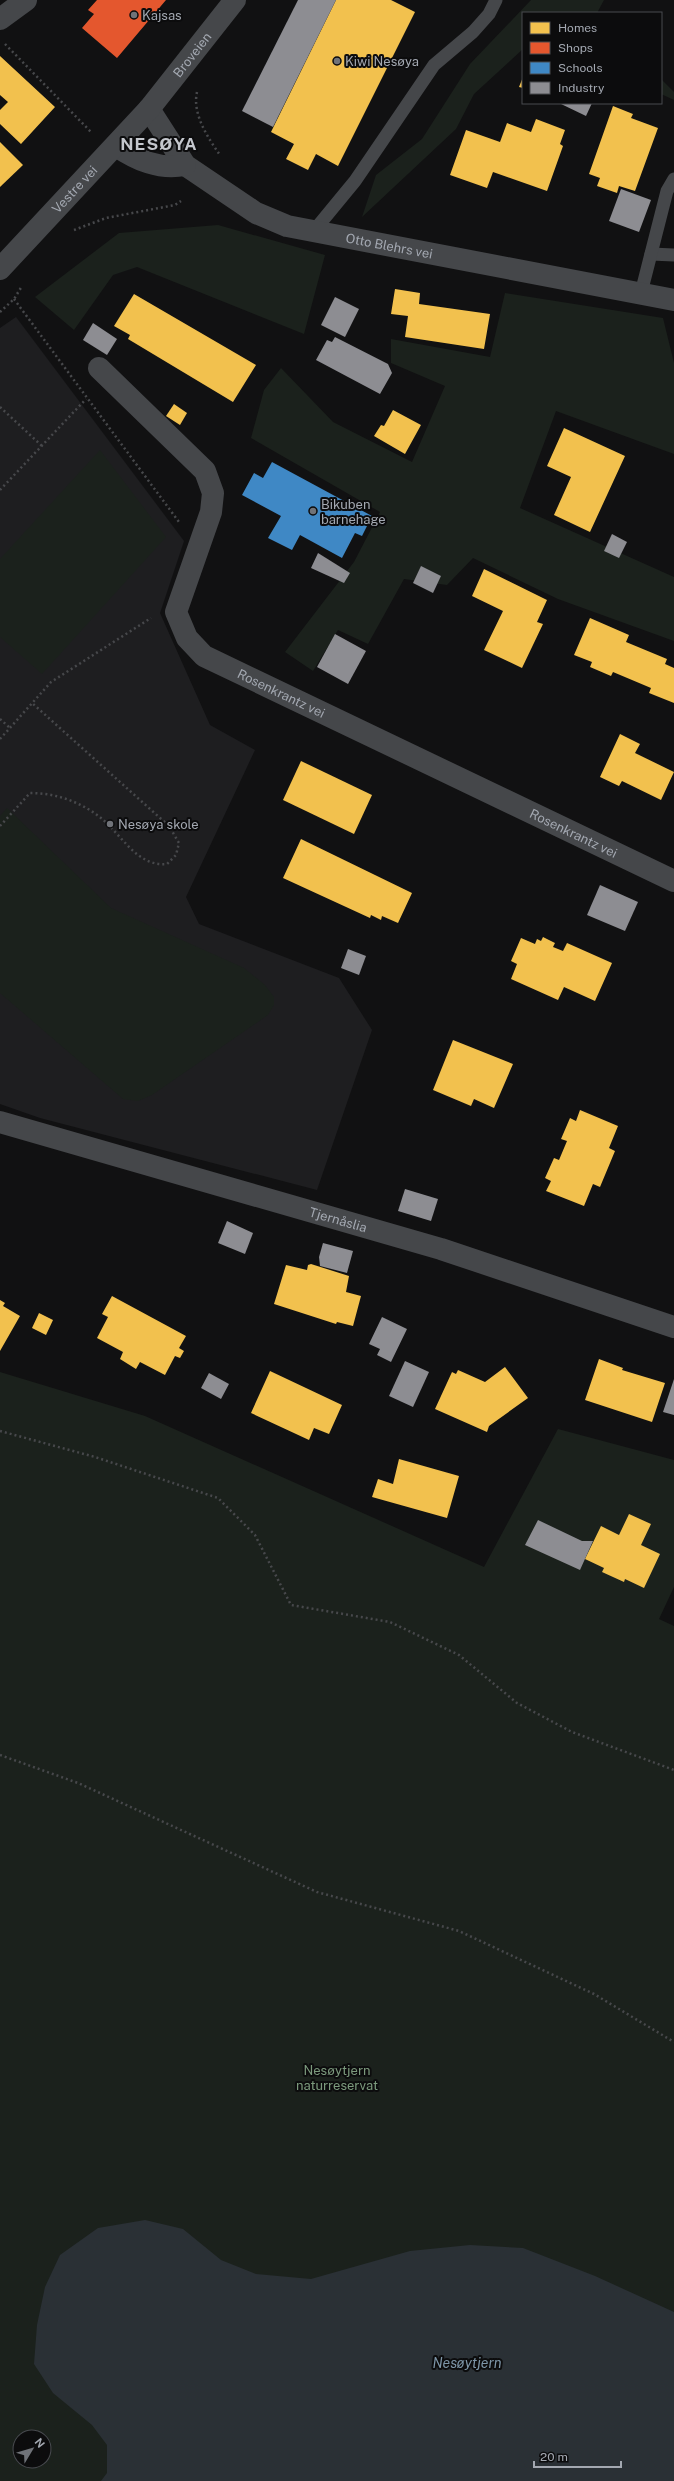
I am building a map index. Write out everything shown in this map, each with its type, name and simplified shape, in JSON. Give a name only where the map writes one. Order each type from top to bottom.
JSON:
[{"type":"street","points":[[0,19],[26,0]]},
{"type":"street","name":"Broveien","points":[[149,109],[235,0]]},
{"type":"street","name":"Vestre vei","points":[[0,269],[149,109]]},
{"type":"street","name":"Otto Blehrs vei","points":[[149,109],[185,165],[201,178],[256,213],[287,226],[641,292],[674,300]]},
{"type":"street","points":[[116,146],[133,157],[149,164],[171,168],[185,165]]},
{"type":"street","points":[[99,368],[205,472],[214,493],[211,512],[176,612]]},
{"type":"street","name":"Rosenkrantz vei","points":[[176,612],[187,638],[204,656],[674,881]]},
{"type":"street","name":"Tjernåslia","points":[[0,1122],[441,1249],[674,1327]]},
{"type":"lane","points":[[313,232],[355,181],[434,65],[473,32],[489,14],[496,0]]},
{"type":"lane","points":[[641,292],[667,192],[674,179]]},
{"type":"lane","points":[[651,254],[674,255]]},
{"type":"path","points":[[0,40],[96,136]]},
{"type":"path","points":[[198,90],[196,96],[200,119],[208,138],[220,155],[217,159]]},
{"type":"path","points":[[71,231],[106,218],[175,205],[181,201]]},
{"type":"path","points":[[0,312],[14,299],[25,281]]},
{"type":"path","points":[[14,299],[86,399],[199,548]]},
{"type":"path","points":[[0,490],[86,399]]},
{"type":"path","points":[[0,407],[42,446]]},
{"type":"path","points":[[0,739],[51,682],[160,613],[176,612]]},
{"type":"path","points":[[0,826],[30,793],[44,793],[66,798],[102,818],[143,858],[156,866],[167,864],[176,855],[179,843],[169,826],[32,703]]},
{"type":"path","points":[[0,719],[10,728]]},
{"type":"path","points":[[0,1431],[95,1458],[218,1498],[255,1535],[291,1605],[390,1622],[459,1655],[517,1702],[572,1732],[674,1770]]},
{"type":"path","points":[[0,1755],[78,1783],[317,1892],[459,1931],[594,1994],[674,2042]]},
{"type":"shaded area","name":"Nesøya skole","points":[[16,317],[184,541],[160,613],[210,725],[255,750],[186,897],[199,924],[339,978],[372,1030],[317,1190],[40,1118],[0,1104],[0,328]]},
{"type":"green space","points":[[531,0],[604,0],[598,12],[522,12],[522,50],[474,94],[456,129],[362,217],[376,175],[422,139],[470,64]]},
{"type":"green space","points":[[662,80],[674,92],[674,100],[662,94]]},
{"type":"green space","points":[[218,225],[325,255],[304,334],[137,267],[113,275],[74,330],[35,297],[119,233]]},
{"type":"green space","points":[[505,293],[663,318],[674,363],[674,454],[556,411],[520,508],[674,577],[674,641],[558,599],[473,558],[447,585],[404,579],[368,644],[338,630],[313,671],[285,652],[354,562],[380,512],[251,438],[264,390],[281,368],[333,422],[412,462],[445,386],[391,363],[391,339],[490,357]]},
{"type":"green space","points":[[100,450],[166,537],[42,674],[0,637],[0,559]]},
{"type":"green space","points":[[7,808],[111,908],[244,968],[265,985],[274,997],[274,1005],[268,1015],[152,1095],[138,1101],[123,1099],[0,993],[0,816]]},
{"type":"green space","name":"Nesøytjern naturreservat","points":[[0,1372],[145,1416],[484,1567],[558,1429],[674,1460],[674,1587],[659,1619],[674,1626],[674,2481],[0,2481]]},
{"type":"water","name":"Nesøytjern","points":[[145,2220],[183,2229],[221,2260],[256,2274],[311,2279],[410,2251],[470,2245],[523,2248],[595,2276],[674,2312],[674,2481],[101,2481],[107,2473],[107,2445],[92,2425],[53,2393],[34,2364],[37,2325],[45,2287],[60,2255],[98,2228]]},
{"type":"building: Homes","points":[[336,0],[391,0],[415,12],[338,166],[316,154],[308,170],[286,159],[294,144],[271,132]]},
{"type":"building: Homes","points":[[0,56],[55,107],[21,144],[0,124],[0,110],[8,102],[0,95]]},
{"type":"building: Homes","points":[[522,80],[522,88],[519,87]]},
{"type":"building: Homes","points":[[613,106],[633,114],[631,118],[658,128],[635,191],[619,186],[617,193],[597,186],[600,178],[589,174]]},
{"type":"building: Homes","points":[[536,119],[565,130],[560,144],[563,146],[547,191],[493,172],[487,188],[450,175],[466,130],[500,142],[507,123],[531,132]]},
{"type":"building: Homes","points":[[0,142],[23,165],[0,187]]},
{"type":"building: Homes","points":[[395,289],[420,293],[419,304],[490,314],[484,349],[405,337],[408,316],[391,314]]},
{"type":"building: Homes","points":[[134,294],[256,365],[233,402],[128,339],[130,335],[114,326]]},
{"type":"building: Homes","points":[[174,404],[187,413],[180,425],[166,416]]},
{"type":"building: Homes","points":[[393,410],[421,425],[405,454],[374,436],[381,425],[384,426]]},
{"type":"building: Homes","points":[[564,428],[625,456],[590,532],[554,515],[571,477],[547,466]]},
{"type":"building: Homes","points":[[484,569],[547,600],[537,622],[543,624],[522,668],[484,650],[503,611],[472,596]]},
{"type":"building: Homes","points":[[590,618],[629,635],[626,642],[667,659],[665,664],[674,668],[674,703],[649,693],[651,688],[613,672],[611,676],[590,667],[592,662],[574,655]]},
{"type":"building: Homes","points":[[620,734],[640,744],[635,753],[674,772],[661,800],[622,781],[619,786],[600,777]]},
{"type":"building: Homes","points":[[301,761],[372,795],[354,834],[283,800]]},
{"type":"building: Homes","points":[[301,839],[412,893],[398,923],[382,916],[381,920],[371,915],[370,918],[283,878]]},
{"type":"building: Homes","points":[[543,937],[555,943],[553,947],[563,951],[567,943],[612,963],[595,1001],[564,987],[558,1000],[511,979],[517,964],[511,961],[521,938],[535,944],[537,939],[541,941]]},
{"type":"building: Homes","points":[[453,1040],[513,1064],[494,1108],[474,1099],[471,1106],[433,1090]]},
{"type":"building: Homes","points":[[580,1110],[618,1126],[609,1148],[615,1151],[600,1187],[593,1184],[584,1206],[546,1191],[551,1181],[545,1178],[554,1158],[559,1160],[567,1141],[561,1139],[570,1118],[576,1121]]},
{"type":"building: Homes","points":[[311,1264],[349,1276],[346,1292],[361,1296],[353,1326],[337,1322],[336,1324],[274,1304],[286,1265],[307,1270],[308,1265]]},
{"type":"building: Homes","points":[[112,1296],[186,1336],[179,1348],[184,1351],[180,1358],[175,1356],[165,1375],[140,1362],[136,1369],[120,1359],[123,1352],[97,1338],[108,1317],[102,1314]]},
{"type":"building: Homes","points":[[0,1300],[5,1303],[3,1306],[20,1316],[0,1351]]},
{"type":"building: Homes","points":[[39,1313],[53,1320],[46,1335],[32,1328]]},
{"type":"building: Homes","points":[[599,1359],[623,1368],[622,1370],[665,1383],[652,1422],[585,1400]]},
{"type":"building: Homes","points":[[505,1367],[528,1398],[489,1426],[487,1432],[435,1409],[452,1372],[456,1374],[458,1370],[485,1382]]},
{"type":"building: Homes","points":[[270,1371],[342,1405],[329,1434],[314,1428],[309,1440],[251,1413]]},
{"type":"building: Homes","points":[[399,1459],[459,1476],[447,1518],[372,1497],[378,1479],[393,1484]]},
{"type":"building: Homes","points":[[629,1514],[651,1524],[641,1545],[660,1554],[644,1588],[625,1579],[624,1582],[602,1572],[604,1568],[585,1559],[601,1526],[619,1535]]},
{"type":"building: Shops","points":[[97,0],[166,0],[117,58],[82,28],[94,14],[88,10]]},
{"type":"building: Schools","points":[[272,462],[372,516],[362,536],[355,533],[342,558],[300,535],[292,550],[268,538],[281,516],[242,495],[254,473],[263,478]]},
{"type":"building: Industry","points":[[298,0],[336,0],[273,127],[242,111]]},
{"type":"building: Industry","points":[[561,104],[592,104],[586,116]]},
{"type":"building: Industry","points":[[621,189],[651,200],[639,232],[609,221]]},
{"type":"building: Industry","points":[[335,297],[359,309],[345,337],[321,325]]},
{"type":"building: Industry","points":[[93,323],[117,339],[107,355],[83,340]]},
{"type":"building: Industry","points":[[335,337],[388,364],[392,373],[380,394],[316,360],[327,340],[332,342]]},
{"type":"building: Industry","points":[[612,534],[627,542],[619,558],[604,551]]},
{"type":"building: Industry","points":[[318,553],[350,573],[344,583],[311,568]]},
{"type":"building: Industry","points":[[421,566],[441,576],[433,593],[413,583]]},
{"type":"building: Industry","points":[[335,634],[366,651],[348,684],[317,667]]},
{"type":"building: Industry","points":[[600,885],[638,902],[625,931],[587,915]]},
{"type":"building: Industry","points":[[348,949],[366,956],[359,975],[341,968]]},
{"type":"building: Industry","points":[[405,1189],[438,1199],[431,1221],[398,1211]]},
{"type":"building: Industry","points":[[227,1221],[253,1233],[245,1254],[218,1243]]},
{"type":"building: Industry","points":[[323,1243],[353,1251],[347,1273],[320,1266],[319,1257]]},
{"type":"building: Industry","points":[[382,1317],[407,1329],[391,1362],[377,1355],[380,1349],[369,1344]]},
{"type":"building: Industry","points":[[405,1361],[429,1372],[413,1407],[389,1396]]},
{"type":"building: Industry","points":[[209,1373],[229,1384],[221,1399],[201,1388]]},
{"type":"building: Industry","points":[[674,1379],[674,1415],[663,1412]]},
{"type":"building: Industry","points":[[538,1520],[582,1541],[593,1541],[580,1570],[525,1545]]},
{"type":"place","name":"Kajsas","points":[[134,15]]},
{"type":"place","name":"Kiwi Nesøya","points":[[337,61]]},
{"type":"place","name":"Bikuben barnehage","points":[[313,511]]},
{"type":"place","name":"Nesøya skole","points":[[110,824]]},
{"type":"district","name":"NESØYA","points":[[159,144]]}]
